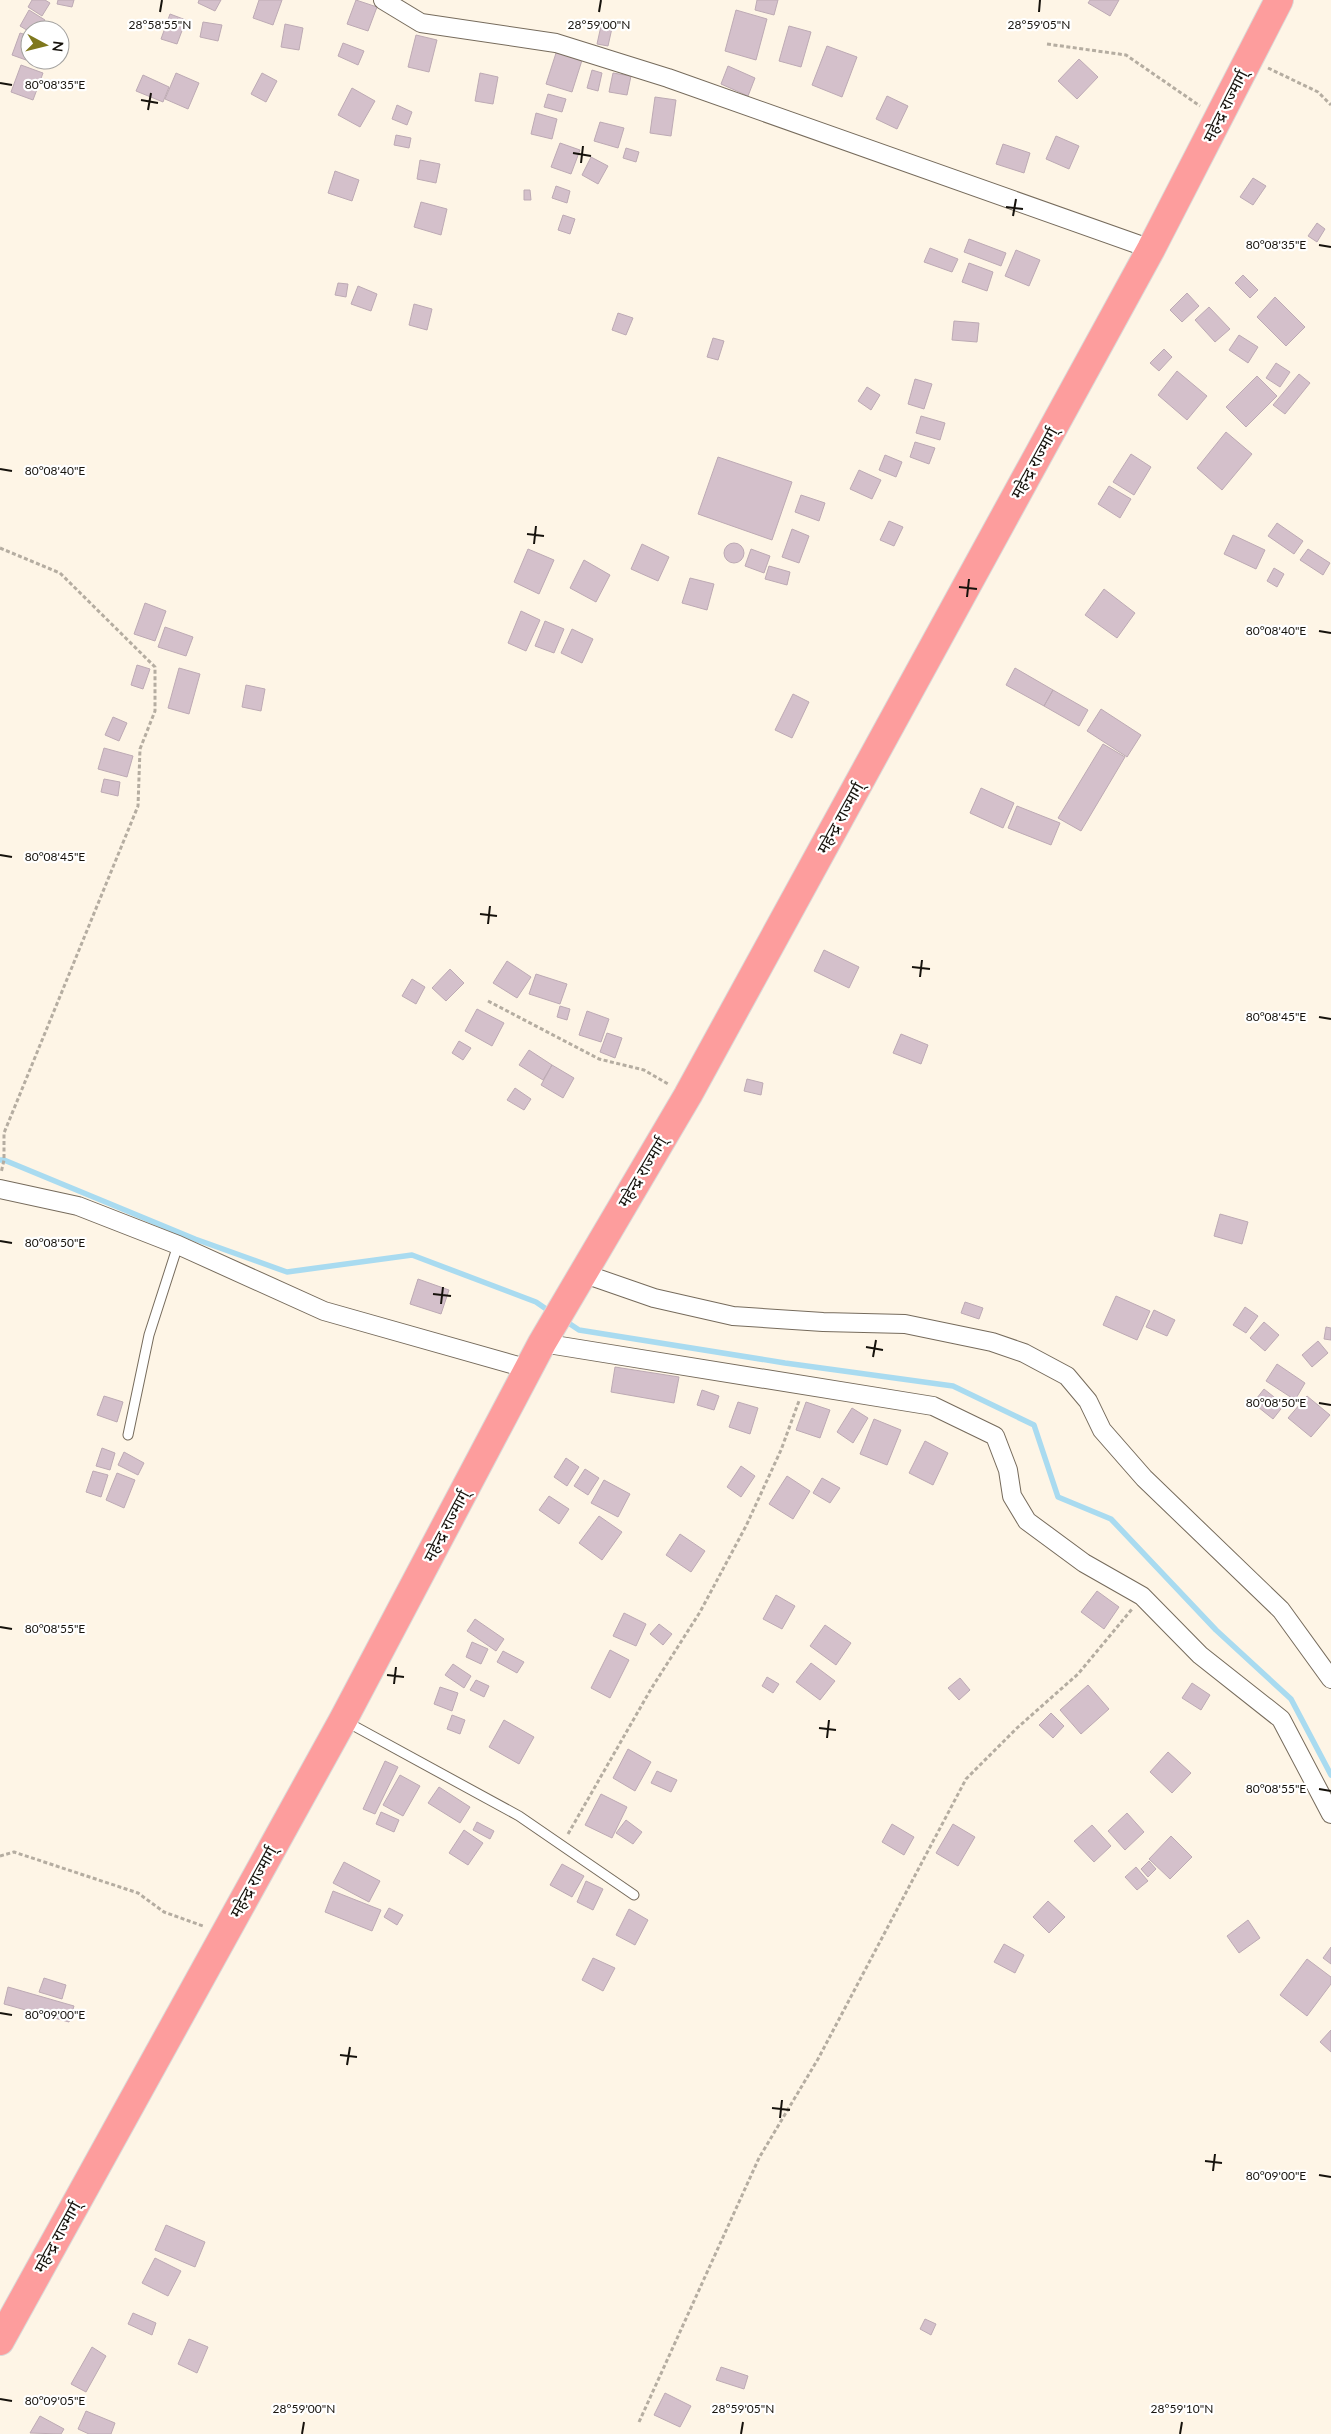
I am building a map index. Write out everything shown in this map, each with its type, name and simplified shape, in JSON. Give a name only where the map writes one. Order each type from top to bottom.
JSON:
[{"type":"highway","name":"महेन्द्र राज्मार्ग्","points":[[0,2341],[343,1720],[546,1336],[688,1095],[1151,249],[1220,119],[1279,0]]},
{"type":"street","points":[[383,0],[421,23],[556,43],[668,78],[1151,249]]},
{"type":"street","points":[[0,1188],[78,1206],[178,1245],[324,1311],[529,1369]]},
{"type":"street","points":[[579,1280],[733,1316],[823,1322],[905,1324],[992,1342],[1024,1354],[1067,1376],[1088,1401],[1102,1430],[1144,1478],[1281,1610],[1331,1679]]},
{"type":"street","points":[[546,1336],[665,1364],[805,1384],[933,1406],[995,1436],[1008,1470],[1012,1496],[1027,1521],[1084,1563],[1142,1596],[1200,1655],[1281,1719],[1331,1814]]},
{"type":"lane","points":[[128,1435],[149,1335],[178,1245]]},
{"type":"lane","points":[[343,1720],[519,1816],[634,1895]]},
{"type":"path","points":[[1047,44],[1126,55],[1220,119]]},
{"type":"path","points":[[1249,60],[1318,92],[1331,105]]},
{"type":"path","points":[[0,548],[60,572],[155,667],[154,711],[140,749],[138,806],[4,1134],[4,1160],[0,1178]]},
{"type":"path","points":[[488,1000],[599,1059],[644,1070],[688,1095]]},
{"type":"path","points":[[562,1845],[652,1689],[700,1612],[746,1526],[781,1450],[805,1384]]},
{"type":"path","points":[[639,2422],[759,2158],[818,2059],[966,1780],[1017,1728],[1078,1674],[1142,1596]]},
{"type":"path","points":[[0,1856],[14,1852],[138,1893],[164,1912],[224,1934]]},
{"type":"building","points":[[32,0],[45,0],[50,3],[42,16],[28,7]]},
{"type":"building","points":[[58,0],[74,0],[72,7],[57,4]]},
{"type":"building","points":[[199,0],[221,0],[215,11],[198,3]]},
{"type":"building","points":[[259,0],[282,0],[273,25],[253,18]]},
{"type":"building","points":[[356,0],[377,7],[368,31],[347,24]]},
{"type":"building","points":[[757,0],[778,0],[774,15],[755,10]]},
{"type":"building","points":[[1090,0],[1119,0],[1110,16],[1088,3]]},
{"type":"building","points":[[29,10],[45,20],[23,20]]},
{"type":"building","points":[[736,10],[767,19],[756,60],[725,51]]},
{"type":"building","points":[[170,14],[186,20],[177,44],[161,39]]},
{"type":"building","points":[[203,22],[222,25],[218,41],[200,37]]},
{"type":"building","points":[[285,24],[303,28],[299,50],[281,47]]},
{"type":"building","points":[[601,26],[612,28],[608,46],[597,44]]},
{"type":"building","points":[[789,26],[811,32],[801,67],[779,61]]},
{"type":"building","points":[[20,33],[20,58],[12,55]]},
{"type":"building","points":[[416,35],[437,40],[429,72],[408,67]]},
{"type":"building","points":[[343,43],[364,51],[358,65],[338,56]]},
{"type":"building","points":[[827,46],[857,57],[842,97],[812,85]]},
{"type":"building","points":[[557,50],[583,57],[572,92],[546,84]]},
{"type":"building","points":[[1079,59],[1098,77],[1077,99],[1058,81]]},
{"type":"building","points":[[728,66],[755,78],[748,96],[721,84]]},
{"type":"building","points":[[20,68],[20,70],[35,70],[43,73],[33,100],[11,92]]},
{"type":"building","points":[[592,70],[602,73],[598,91],[587,88]]},
{"type":"building","points":[[176,73],[199,83],[188,109],[165,99]]},
{"type":"building","points":[[262,73],[277,81],[266,102],[251,94]]},
{"type":"building","points":[[480,73],[498,77],[493,104],[475,101]]},
{"type":"building","points":[[613,73],[631,76],[627,95],[609,92]]},
{"type":"building","points":[[143,75],[169,87],[163,102],[136,91]]},
{"type":"building","points":[[352,88],[375,101],[360,127],[338,115]]},
{"type":"building","points":[[548,94],[566,99],[562,112],[544,107]]},
{"type":"building","points":[[887,96],[908,106],[897,129],[876,119]]},
{"type":"building","points":[[655,97],[676,100],[671,136],[650,133]]},
{"type":"building","points":[[397,105],[412,112],[407,125],[392,119]]},
{"type":"building","points":[[536,113],[557,119],[552,139],[531,134]]},
{"type":"building","points":[[600,122],[624,128],[618,148],[594,141]]},
{"type":"building","points":[[396,135],[411,138],[409,148],[394,145]]},
{"type":"building","points":[[1056,136],[1079,146],[1069,169],[1046,159]]},
{"type":"building","points":[[560,143],[580,150],[571,174],[551,167]]},
{"type":"building","points":[[1003,144],[1030,153],[1024,173],[996,164]]},
{"type":"building","points":[[626,148],[639,152],[636,162],[623,158]]},
{"type":"building","points":[[591,157],[608,166],[598,184],[582,175]]},
{"type":"building","points":[[420,160],[440,164],[436,183],[417,179]]},
{"type":"building","points":[[335,171],[359,180],[352,201],[328,193]]},
{"type":"building","points":[[1253,178],[1266,186],[1253,205],[1240,197]]},
{"type":"building","points":[[556,186],[570,191],[567,203],[552,198]]},
{"type":"building","points":[[524,190],[530,190],[531,200],[524,200]]},
{"type":"building","points":[[421,202],[447,209],[441,235],[414,227]]},
{"type":"building","points":[[563,215],[575,219],[570,234],[558,230]]},
{"type":"building","points":[[1317,223],[1325,229],[1317,242],[1308,236]]},
{"type":"building","points":[[969,239],[1006,253],[1001,266],[964,252]]},
{"type":"building","points":[[930,248],[958,259],[952,272],[924,262]]},
{"type":"building","points":[[1016,250],[1040,260],[1029,286],[1005,276]]},
{"type":"building","points":[[969,263],[993,272],[987,291],[962,282]]},
{"type":"building","points":[[1243,275],[1258,290],[1250,298],[1235,283]]},
{"type":"building","points":[[338,283],[348,284],[346,297],[335,295]]},
{"type":"building","points":[[358,286],[377,294],[371,311],[351,304]]},
{"type":"building","points":[[1187,293],[1199,306],[1182,322],[1170,310]]},
{"type":"building","points":[[1275,297],[1305,327],[1286,346],[1257,317]]},
{"type":"building","points":[[414,304],[432,309],[427,330],[409,325]]},
{"type":"building","points":[[1209,307],[1230,329],[1215,342],[1195,320]]},
{"type":"building","points":[[618,313],[633,318],[626,335],[612,330]]},
{"type":"building","points":[[954,321],[979,323],[977,342],[952,340]]},
{"type":"building","points":[[1239,335],[1258,347],[1248,363],[1229,350]]},
{"type":"building","points":[[713,338],[724,341],[718,360],[707,357]]},
{"type":"building","points":[[1164,349],[1172,357],[1159,371],[1150,363]]},
{"type":"building","points":[[1276,363],[1290,372],[1280,387],[1266,378]]},
{"type":"building","points":[[1177,371],[1207,396],[1187,420],[1158,395]]},
{"type":"building","points":[[1299,374],[1310,383],[1285,414],[1273,405]]},
{"type":"building","points":[[1257,376],[1277,396],[1246,427],[1226,407]]},
{"type":"building","points":[[915,379],[932,384],[924,409],[908,404]]},
{"type":"building","points":[[867,387],[880,395],[871,410],[858,401]]},
{"type":"building","points":[[921,416],[945,423],[940,440],[916,433]]},
{"type":"building","points":[[1226,432],[1252,454],[1222,490],[1197,468]]},
{"type":"building","points":[[915,442],[935,448],[929,464],[910,457]]},
{"type":"building","points":[[1131,454],[1151,467],[1134,495],[1113,482]]},
{"type":"building","points":[[885,455],[902,462],[896,477],[879,470]]},
{"type":"building","points":[[718,457],[792,482],[772,540],[698,514]]},
{"type":"building","points":[[859,470],[881,480],[872,499],[850,489]]},
{"type":"building","points":[[1109,486],[1131,499],[1120,518],[1098,504]]},
{"type":"building","points":[[801,495],[825,503],[819,521],[795,512]]},
{"type":"building","points":[[889,521],[903,527],[894,546],[880,540]]},
{"type":"building","points":[[1277,523],[1303,541],[1294,554],[1268,536]]},
{"type":"building","points":[[792,529],[809,536],[799,563],[782,557]]},
{"type":"building","points":[[1233,535],[1265,550],[1256,569],[1224,554]]},
{"type":"building","points":[[734,543],[741,546],[744,553],[741,560],[734,563],[727,560],[724,553],[727,546]]},
{"type":"building","points":[[642,544],[669,557],[658,581],[631,569]]},
{"type":"building","points":[[528,549],[554,560],[539,594],[514,582]]},
{"type":"building","points":[[751,549],[770,556],[764,573],[745,566]]},
{"type":"building","points":[[1308,549],[1330,563],[1323,575],[1300,560]]},
{"type":"building","points":[[584,560],[610,575],[596,602],[570,588]]},
{"type":"building","points":[[769,566],[790,572],[787,585],[765,579]]},
{"type":"building","points":[[1274,568],[1284,574],[1277,587],[1267,581]]},
{"type":"building","points":[[690,578],[714,584],[707,610],[682,603]]},
{"type":"building","points":[[1104,589],[1135,613],[1117,638],[1085,615]]},
{"type":"building","points":[[145,603],[166,611],[155,641],[134,634]]},
{"type":"building","points":[[521,611],[540,620],[526,651],[508,643]]},
{"type":"building","points":[[545,621],[564,629],[554,653],[535,646]]},
{"type":"building","points":[[165,627],[193,637],[186,656],[158,647]]},
{"type":"building","points":[[572,629],[593,639],[582,663],[561,653]]},
{"type":"building","points":[[137,665],[150,669],[143,689],[131,685]]},
{"type":"building","points":[[179,668],[200,674],[189,714],[168,708]]},
{"type":"building","points":[[1015,668],[1053,690],[1044,706],[1006,685]]},
{"type":"building","points":[[246,685],[265,689],[261,711],[242,707]]},
{"type":"building","points":[[1053,690],[1088,710],[1079,726],[1044,706]]},
{"type":"building","points":[[793,694],[809,702],[792,738],[775,730]]},
{"type":"building","points":[[1101,709],[1141,735],[1127,757],[1087,731]]},
{"type":"building","points":[[113,717],[127,723],[119,741],[105,735]]},
{"type":"building","points":[[1103,744],[1125,757],[1081,831],[1058,818]]},
{"type":"building","points":[[104,748],[133,756],[127,777],[98,769]]},
{"type":"building","points":[[104,779],[120,782],[118,796],[101,792]]},
{"type":"building","points":[[981,788],[1014,803],[1003,828],[970,813]]},
{"type":"building","points":[[1017,806],[1060,823],[1051,845],[1008,828]]},
{"type":"building","points":[[824,950],[859,967],[849,988],[814,971]]},
{"type":"building","points":[[507,961],[531,977],[517,998],[493,983]]},
{"type":"building","points":[[450,969],[464,983],[446,1001],[432,988]]},
{"type":"building","points":[[536,974],[567,984],[560,1004],[529,994]]},
{"type":"building","points":[[412,979],[425,987],[416,1004],[402,996]]},
{"type":"building","points":[[560,1006],[570,1009],[567,1020],[557,1017]]},
{"type":"building","points":[[477,1009],[504,1023],[492,1046],[465,1031]]},
{"type":"building","points":[[587,1011],[609,1019],[601,1042],[579,1035]]},
{"type":"building","points":[[607,1033],[622,1038],[615,1058],[600,1052]]},
{"type":"building","points":[[901,1034],[928,1045],[921,1064],[893,1053]]},
{"type":"building","points":[[459,1041],[471,1048],[463,1060],[452,1053]]},
{"type":"building","points":[[529,1050],[552,1065],[543,1080],[519,1065]]},
{"type":"building","points":[[552,1065],[574,1078],[563,1098],[541,1085]]},
{"type":"building","points":[[747,1079],[763,1083],[761,1095],[744,1091]]},
{"type":"building","points":[[515,1088],[531,1099],[524,1110],[507,1100]]},
{"type":"building","points":[[1220,1214],[1248,1222],[1242,1244],[1214,1236]]},
{"type":"building","points":[[418,1279],[449,1290],[441,1314],[410,1304]]},
{"type":"building","points":[[1116,1296],[1150,1311],[1137,1340],[1103,1325]]},
{"type":"building","points":[[965,1302],[983,1308],[979,1319],[961,1313]]},
{"type":"building","points":[[1245,1307],[1258,1316],[1246,1333],[1233,1325]]},
{"type":"building","points":[[1154,1310],[1175,1320],[1167,1336],[1146,1327]]},
{"type":"building","points":[[1264,1322],[1279,1335],[1265,1351],[1250,1338]]},
{"type":"building","points":[[1326,1327],[1331,1328],[1331,1340],[1324,1339]]},
{"type":"building","points":[[1318,1341],[1328,1353],[1312,1367],[1302,1355]]},
{"type":"building","points":[[1277,1364],[1305,1383],[1295,1400],[1266,1381]]},
{"type":"building","points":[[615,1367],[679,1377],[674,1403],[611,1392]]},
{"type":"building","points":[[1264,1389],[1284,1405],[1273,1419],[1253,1403]]},
{"type":"building","points":[[702,1390],[719,1396],[714,1410],[697,1405]]},
{"type":"building","points":[[104,1396],[123,1402],[117,1422],[97,1415]]},
{"type":"building","points":[[1307,1396],[1330,1415],[1311,1437],[1288,1418]]},
{"type":"building","points":[[738,1402],[758,1408],[750,1434],[729,1427]]},
{"type":"building","points":[[806,1402],[830,1410],[820,1438],[796,1430]]},
{"type":"building","points":[[852,1408],[868,1418],[853,1443],[837,1432]]},
{"type":"building","points":[[874,1419],[901,1430],[887,1465],[860,1454]]},
{"type":"building","points":[[925,1441],[948,1453],[933,1485],[909,1473]]},
{"type":"building","points":[[102,1448],[115,1453],[110,1470],[96,1466]]},
{"type":"building","points":[[124,1452],[144,1463],[138,1475],[118,1465]]},
{"type":"building","points":[[566,1458],[579,1467],[567,1486],[554,1477]]},
{"type":"building","points":[[741,1466],[755,1476],[741,1497],[727,1487]]},
{"type":"building","points":[[585,1469],[599,1478],[588,1495],[574,1486]]},
{"type":"building","points":[[93,1471],[108,1475],[101,1497],[86,1492]]},
{"type":"building","points":[[117,1473],[135,1480],[124,1508],[106,1500]]},
{"type":"building","points":[[787,1476],[810,1491],[793,1519],[769,1504]]},
{"type":"building","points":[[822,1478],[840,1488],[830,1503],[813,1493]]},
{"type":"building","points":[[604,1480],[630,1494],[618,1517],[591,1503]]},
{"type":"building","points":[[549,1496],[569,1509],[559,1524],[539,1510]]},
{"type":"building","points":[[599,1516],[622,1532],[602,1560],[579,1543]]},
{"type":"building","points":[[680,1534],[705,1551],[691,1572],[666,1555]]},
{"type":"building","points":[[1097,1591],[1119,1607],[1104,1629],[1081,1612]]},
{"type":"building","points":[[776,1595],[795,1606],[782,1629],[763,1619]]},
{"type":"building","points":[[624,1613],[646,1624],[636,1646],[613,1636]]},
{"type":"building","points":[[475,1619],[504,1639],[496,1651],[467,1631]]},
{"type":"building","points":[[659,1624],[672,1634],[663,1645],[650,1634]]},
{"type":"building","points":[[825,1625],[851,1643],[836,1665],[810,1646]]},
{"type":"building","points":[[472,1642],[488,1649],[481,1664],[466,1657]]},
{"type":"building","points":[[610,1650],[629,1660],[610,1698],[591,1688]]},
{"type":"building","points":[[503,1651],[524,1662],[517,1673],[497,1662]]},
{"type":"building","points":[[811,1663],[835,1681],[820,1700],[796,1682]]},
{"type":"building","points":[[453,1664],[471,1676],[464,1688],[445,1675]]},
{"type":"building","points":[[767,1677],[779,1684],[773,1693],[762,1686]]},
{"type":"building","points":[[960,1678],[970,1690],[959,1700],[948,1688]]},
{"type":"building","points":[[476,1680],[489,1686],[484,1697],[470,1690]]},
{"type":"building","points":[[1192,1683],[1210,1695],[1201,1710],[1182,1698]]},
{"type":"building","points":[[1088,1685],[1109,1709],[1081,1734],[1060,1710]]},
{"type":"building","points":[[440,1687],[458,1693],[452,1711],[434,1704]]},
{"type":"building","points":[[1051,1713],[1064,1726],[1053,1738],[1039,1725]]},
{"type":"building","points":[[452,1715],[465,1720],[460,1734],[447,1729]]},
{"type":"building","points":[[504,1720],[534,1737],[519,1764],[489,1747]]},
{"type":"building","points":[[628,1749],[651,1762],[635,1791],[613,1778]]},
{"type":"building","points":[[1168,1752],[1191,1773],[1172,1793],[1150,1772]]},
{"type":"building","points":[[385,1761],[398,1767],[375,1814],[363,1809]]},
{"type":"building","points":[[657,1771],[677,1780],[671,1792],[651,1783]]},
{"type":"building","points":[[400,1775],[420,1786],[403,1816],[383,1805]]},
{"type":"building","points":[[439,1787],[470,1807],[460,1823],[428,1803]]},
{"type":"building","points":[[601,1794],[627,1807],[612,1838],[585,1825]]},
{"type":"building","points":[[381,1812],[399,1820],[394,1832],[376,1824]]},
{"type":"building","points":[[1127,1813],[1144,1832],[1125,1850],[1108,1831]]},
{"type":"building","points":[[626,1820],[642,1832],[633,1844],[616,1833]]},
{"type":"building","points":[[477,1822],[494,1831],[490,1839],[473,1830]]},
{"type":"building","points":[[892,1824],[914,1837],[904,1855],[882,1842]]},
{"type":"building","points":[[953,1824],[975,1837],[958,1866],[936,1853]]},
{"type":"building","points":[[1092,1825],[1111,1846],[1094,1862],[1074,1841]]},
{"type":"building","points":[[464,1830],[483,1843],[468,1865],[449,1853]]},
{"type":"building","points":[[1171,1836],[1192,1857],[1170,1879],[1149,1859]]},
{"type":"building","points":[[1149,1861],[1156,1869],[1148,1877],[1141,1869]]},
{"type":"building","points":[[344,1862],[380,1881],[369,1902],[333,1883]]},
{"type":"building","points":[[562,1864],[584,1876],[572,1897],[550,1885]]},
{"type":"building","points":[[1136,1867],[1148,1881],[1137,1890],[1125,1877]]},
{"type":"building","points":[[586,1881],[603,1889],[593,1910],[577,1902]]},
{"type":"building","points":[[333,1891],[381,1910],[372,1931],[325,1912]]},
{"type":"building","points":[[1048,1901],[1065,1917],[1049,1933],[1033,1917]]},
{"type":"building","points":[[389,1908],[403,1915],[397,1925],[384,1917]]},
{"type":"building","points":[[629,1909],[648,1920],[635,1945],[616,1935]]},
{"type":"building","points":[[1248,1920],[1260,1938],[1239,1953],[1227,1936]]},
{"type":"building","points":[[1004,1944],[1024,1955],[1015,1973],[994,1962]]},
{"type":"building","points":[[1331,1947],[1331,1964],[1323,1958]]},
{"type":"building","points":[[593,1958],[615,1968],[603,1991],[582,1980]]},
{"type":"building","points":[[1307,1959],[1331,1977],[1331,1984],[1307,2016],[1280,1995]]},
{"type":"building","points":[[44,1978],[66,1985],[62,1999],[39,1992]]},
{"type":"building","points":[[8,1987],[74,2006],[69,2022],[4,2004]]},
{"type":"building","points":[[1331,2030],[1331,2052],[1320,2042]]},
{"type":"building","points":[[166,2225],[205,2242],[195,2267],[155,2250]]},
{"type":"building","points":[[155,2258],[181,2271],[168,2296],[142,2283]]},
{"type":"building","points":[[133,2313],[156,2323],[152,2335],[128,2324]]},
{"type":"building","points":[[925,2319],[936,2324],[931,2335],[920,2329]]},
{"type":"building","points":[[189,2339],[208,2347],[197,2373],[178,2364]]},
{"type":"building","points":[[92,2347],[106,2356],[86,2392],[71,2384]]},
{"type":"building","points":[[721,2367],[748,2376],[744,2389],[716,2380]]},
{"type":"building","points":[[665,2393],[691,2406],[680,2427],[654,2415]]},
{"type":"building","points":[[86,2411],[115,2423],[111,2434],[89,2434],[78,2429]]},
{"type":"building","points":[[40,2416],[64,2429],[61,2434],[30,2433]]},
{"type":"waterway","points":[[0,1160],[4,1160],[195,1239],[287,1272],[412,1255],[536,1302],[552,1313]]},
{"type":"waterway","points":[[564,1320],[579,1330],[785,1363],[953,1386],[1034,1425],[1058,1497],[1111,1519],[1216,1630],[1291,1699],[1331,1775]]}]
